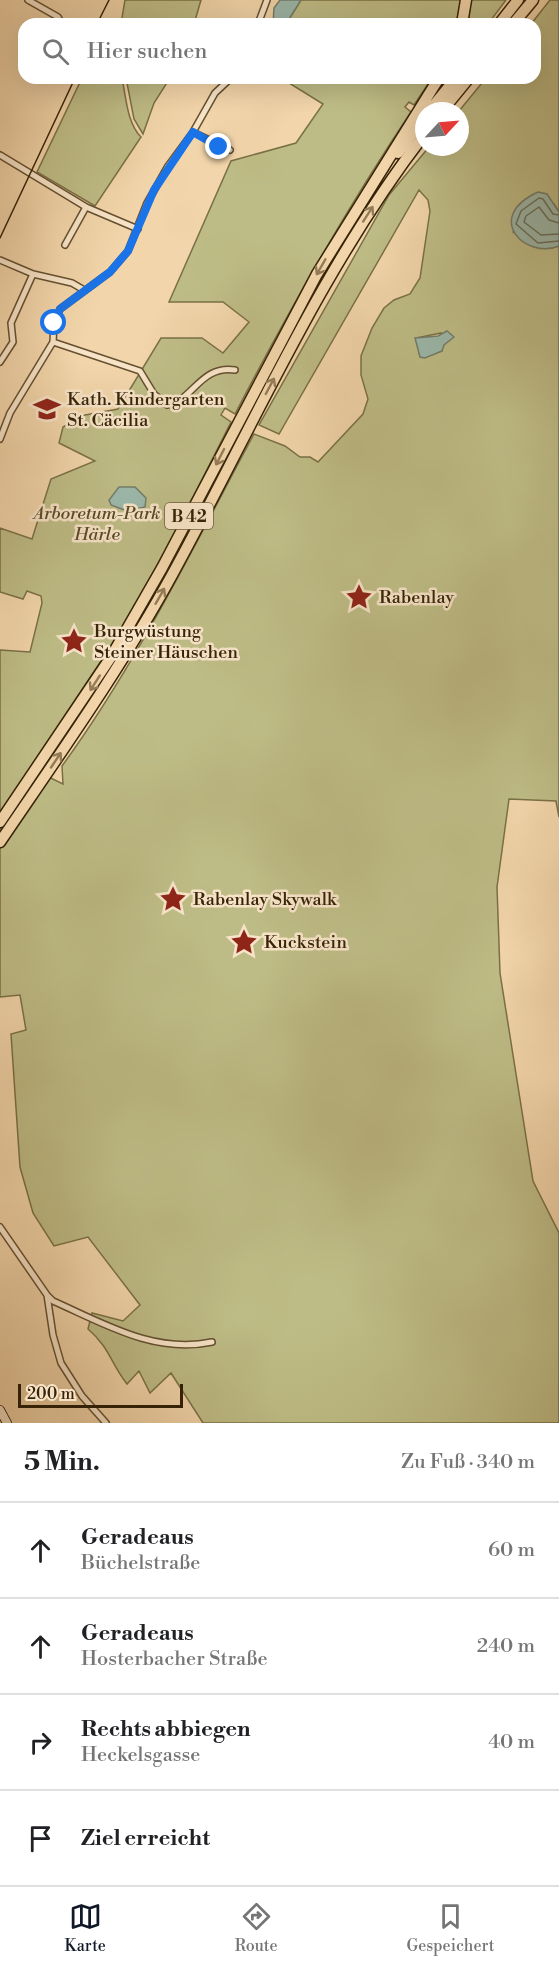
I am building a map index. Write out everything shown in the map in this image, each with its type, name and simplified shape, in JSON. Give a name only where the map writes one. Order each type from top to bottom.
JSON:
[{"type":"highway","points":[[463,18],[466,0]]},
{"type":"highway","points":[[518,18],[532,0]]},
{"type":"highway","points":[[504,18],[515,3]]},
{"type":"highway","name":"B 42","points":[[0,822],[117,647],[317,274],[435,84]]},
{"type":"highway","points":[[436,102],[451,84]]},
{"type":"highway","points":[[449,102],[464,84]]},
{"type":"highway","name":"B 42","points":[[352,217],[415,130]]},
{"type":"highway","name":"B 42","points":[[0,842],[137,636],[210,504],[327,279],[368,213],[415,148]]},
{"type":"main road","points":[[0,1410],[8,1423]]},
{"type":"street","points":[[28,0],[38,3],[59,18]]},
{"type":"street","points":[[260,18],[267,0]]},
{"type":"street","points":[[0,439],[10,412],[53,342],[54,323],[60,309],[116,267],[133,243],[154,190],[193,132],[215,93],[225,84]]},
{"type":"street","points":[[193,132],[230,150]]},
{"type":"street","points":[[0,155],[86,207],[138,230]]},
{"type":"street","points":[[65,245],[86,207]]},
{"type":"street","points":[[0,260],[33,274],[72,283],[84,290]]},
{"type":"street","points":[[0,362],[13,342],[10,323],[33,274]]},
{"type":"street","points":[[53,342],[140,371],[154,393],[166,405],[175,402],[206,375],[235,370]]},
{"type":"street","points":[[0,1227],[46,1295],[53,1301],[106,1326],[134,1336],[187,1348],[212,1342]]},
{"type":"street","points":[[46,1295],[52,1335],[61,1363],[82,1396],[106,1423]]},
{"type":"green space","points":[[125,0],[201,0],[196,18],[122,18]]},
{"type":"green space","points":[[301,0],[461,0],[457,18],[290,18]]},
{"type":"green space","points":[[471,0],[506,0],[492,18],[469,18]]},
{"type":"green space","name":"Arboretum-Park Härle","points":[[550,0],[559,0],[559,212],[554,204],[513,232],[540,248],[559,246],[559,817],[556,801],[509,799],[497,887],[500,973],[533,1181],[559,1233],[559,1423],[203,1423],[171,1373],[150,1393],[139,1371],[127,1384],[121,1376],[106,1349],[88,1329],[92,1313],[123,1321],[140,1305],[88,1237],[54,1246],[33,1213],[20,1167],[11,1034],[26,1030],[20,995],[0,997],[0,650],[30,652],[42,603],[41,596],[27,591],[23,599],[0,592],[0,528],[32,539],[51,479],[95,461],[59,443],[63,427],[85,415],[118,409],[161,338],[202,338],[223,353],[249,322],[223,302],[169,302],[231,161],[296,143],[323,104],[291,84],[428,84],[414,105],[409,102],[405,107],[411,112],[319,260],[235,414],[225,408],[221,415],[231,422],[172,539],[117,637],[30,768],[63,784],[62,766],[140,645],[254,434],[285,446],[300,457],[310,457],[318,462],[363,414],[368,399],[361,375],[361,356],[372,328],[384,308],[394,300],[410,294],[420,278],[430,211],[428,200],[419,190],[279,434],[259,425],[389,195],[422,156],[469,156],[469,102],[466,102],[481,84],[541,84],[541,18],[536,18]],"holes":[[[441,333],[442,351],[425,357],[420,356],[416,338]]]},
{"type":"green space","points":[[79,84],[123,84],[130,117],[141,137],[95,206],[37,172]]},
{"type":"green space","points":[[127,84],[166,84],[154,103],[143,134],[134,119]]},
{"type":"water","points":[[280,0],[301,0],[290,18],[273,18],[274,8]]},
{"type":"water","points":[[538,192],[547,194],[559,212],[559,246],[546,249],[534,247],[523,242],[515,234],[512,224],[513,213],[522,202]]},
{"type":"water","points":[[447,331],[454,337],[444,345],[442,351],[425,358],[420,357],[415,338],[438,336]]},
{"type":"water","points":[[119,487],[135,487],[146,498],[145,507],[127,511],[111,505],[109,500]]},
{"type":"tram line","points":[[100,18],[109,0]]},
{"type":"tram line","points":[[0,238],[72,84]]},
{"type":"place","name":"Kath. Kindergarten St. Cäcilia","points":[[47,409]]},
{"type":"place","name":"Rabenlay","points":[[359,597]]},
{"type":"place","name":"Burgwüstung Steiner Häuschen","points":[[74,641]]},
{"type":"place","name":"Rabenlay Skywalk","points":[[173,899]]},
{"type":"place","name":"Kuckstein","points":[[244,942]]},
{"type":"route","points":[[54,323],[60,309],[116,267],[128,251],[154,190],[176,154],[193,132],[219,147]]}]
